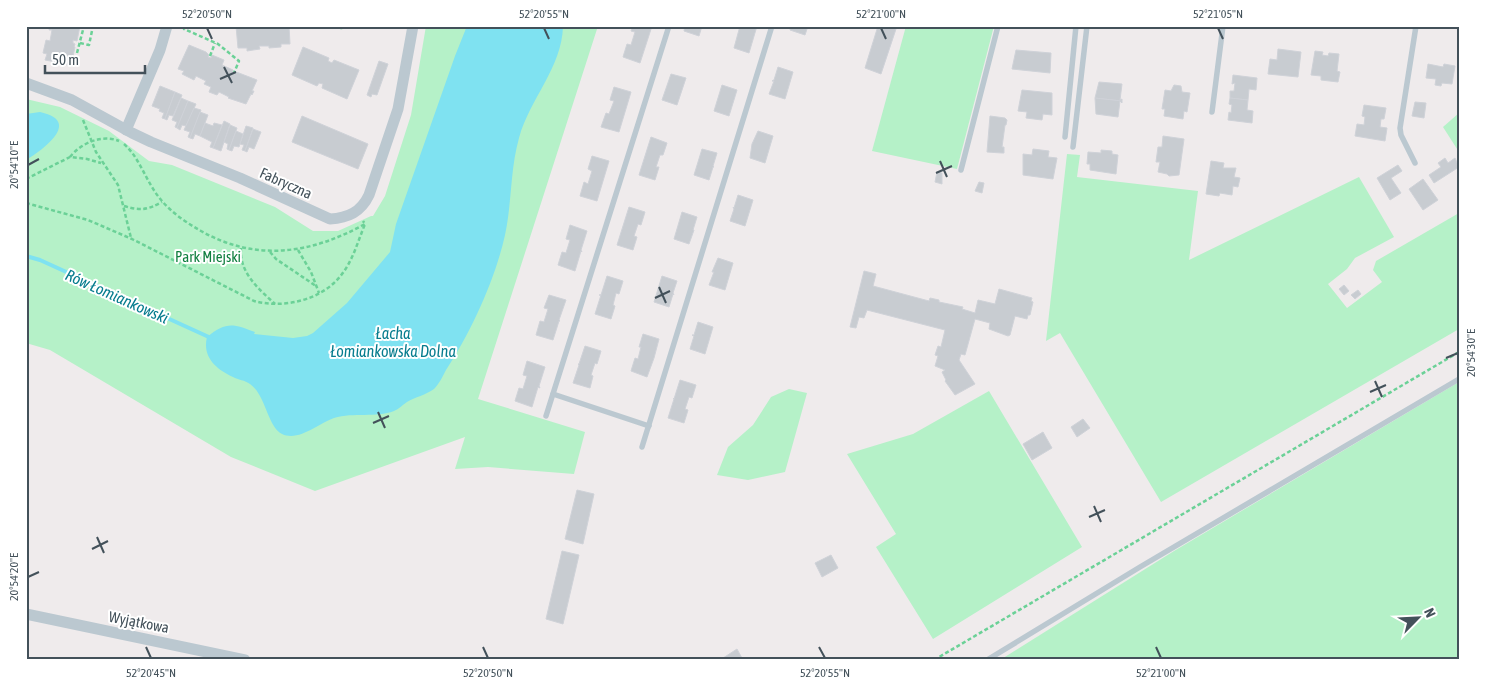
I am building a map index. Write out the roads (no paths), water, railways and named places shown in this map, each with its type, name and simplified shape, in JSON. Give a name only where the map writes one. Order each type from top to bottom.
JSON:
[{"type":"street","points":[[126,130],[160,50],[167,26]]},
{"type":"street","name":"Fabryczna","points":[[26,83],[59,94],[151,142],[240,178],[330,219],[345,218],[365,205],[369,195],[396,116],[413,26]]},
{"type":"street","name":"Wyjątkowa","points":[[26,614],[245,660]]},
{"type":"lane","points":[[546,416],[669,26]]},
{"type":"lane","points":[[642,447],[772,26]]},
{"type":"lane","points":[[961,170],[998,26]]},
{"type":"lane","points":[[1065,137],[1076,26]]},
{"type":"lane","points":[[1073,147],[1087,26]]},
{"type":"lane","points":[[1212,112],[1223,26]]},
{"type":"lane","points":[[1415,163],[1401,135],[1400,128],[1416,26]]},
{"type":"lane","points":[[987,660],[1140,567],[1459,379]]},
{"type":"lane","points":[[553,394],[649,426]]},
{"type":"water","name":"Łacha Łomiankowska Dolna","points":[[467,26],[563,26],[561,41],[552,69],[530,110],[519,138],[514,162],[505,235],[495,270],[481,305],[455,355],[439,382],[431,391],[387,413],[342,416],[328,420],[302,434],[288,436],[282,434],[273,424],[260,395],[255,389],[248,383],[227,374],[212,362],[207,351],[207,337],[225,326],[248,329],[255,332],[254,334],[293,338],[307,336],[313,333],[347,303],[390,252],[396,224]]},
{"type":"water","points":[[40,112],[52,116],[58,122],[59,128],[56,135],[42,149],[26,160],[26,114]]},
{"type":"waterway","name":"Rów Łomiankowski","points":[[26,256],[40,260],[211,338]]},
{"type":"park label","name":"Park Miejski","points":[[208,256]]}]
